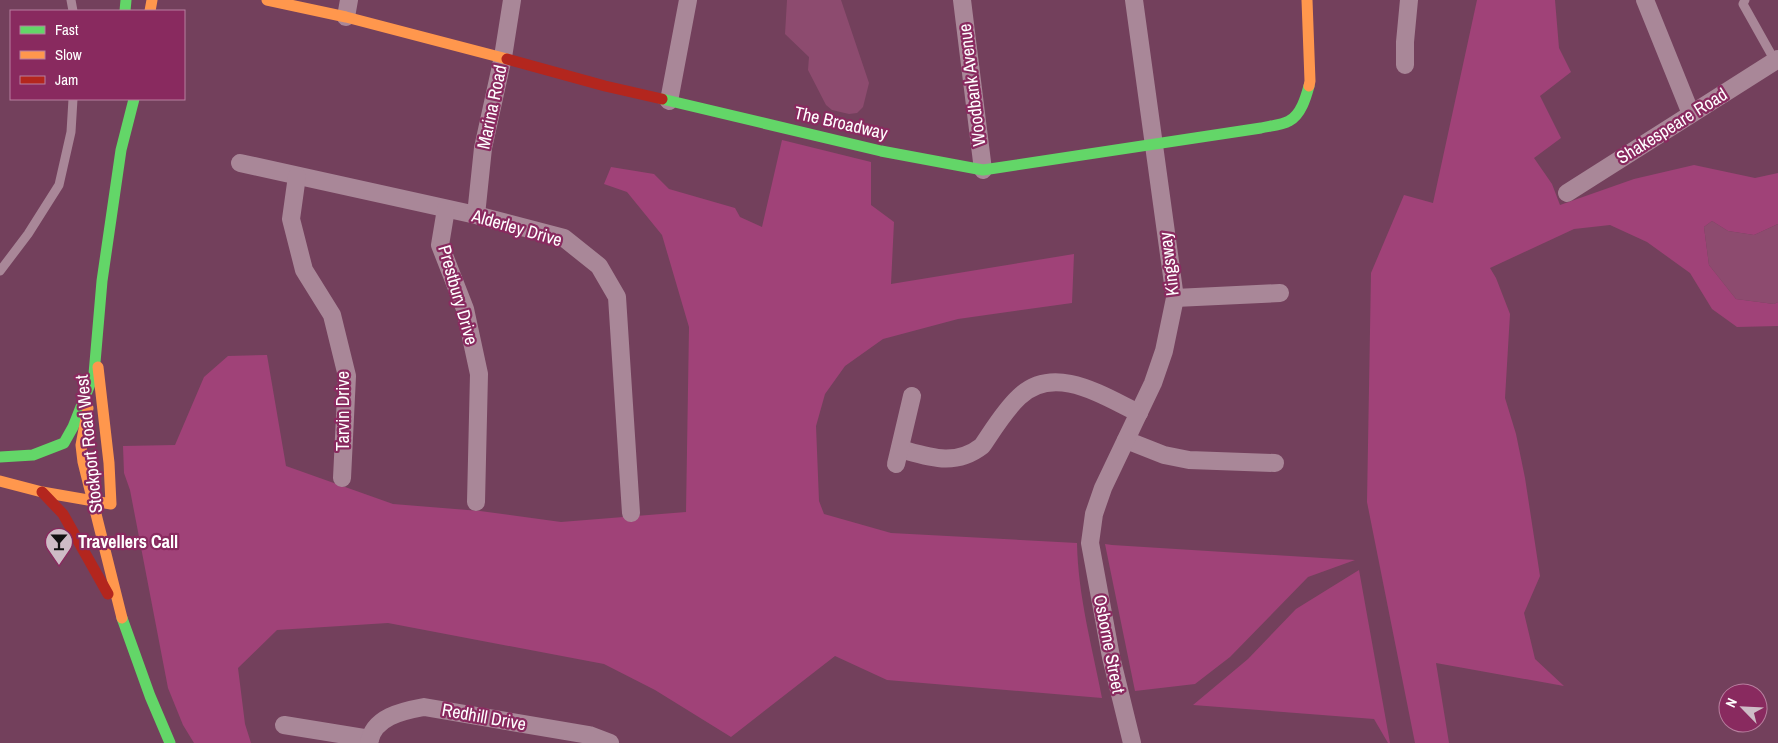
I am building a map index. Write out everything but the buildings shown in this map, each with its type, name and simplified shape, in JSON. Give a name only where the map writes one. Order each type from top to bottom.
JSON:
[{"type":"main road","name":"The Broadway","points":[[267,0],[347,8],[503,57],[605,86],[881,151],[983,170],[1262,128],[1290,121],[1299,111],[1305,100],[1310,81],[1307,0]]},
{"type":"main road","name":"Stockport Road West","points":[[134,100],[122,142],[102,281],[97,353],[81,445],[92,501],[123,621],[150,696],[170,743]]},
{"type":"main road","name":"Stockport Road West","points":[[118,118],[122,142]]},
{"type":"main road","name":"Stockport Road West","points":[[97,353],[113,518]]},
{"type":"main road","points":[[0,457],[33,455],[64,443],[73,427],[94,374]]},
{"type":"main road","points":[[74,480],[110,486]]},
{"type":"main road","points":[[0,481],[42,492],[111,504]]},
{"type":"main road","name":"Stockport Road West","points":[[42,492],[63,514],[123,621]]},
{"type":"main road","name":"Stockport Road West","points":[[116,544],[123,621]]},
{"type":"street","name":"Marina Road","points":[[476,215],[483,148],[503,57],[512,0]]},
{"type":"street","points":[[669,101],[688,0]]},
{"type":"street","name":"Woodbank Avenue","points":[[962,0],[983,170]]},
{"type":"street","name":"Kingsway","points":[[1090,544],[1094,514],[1103,488],[1153,383],[1164,351],[1175,298],[1134,0]]},
{"type":"street","points":[[1405,65],[1409,0]]},
{"type":"street","points":[[1644,0],[1691,114]]},
{"type":"street","name":"Shakespeare Road","points":[[1567,193],[1777,60]]},
{"type":"street","name":"Alderley Drive","points":[[240,164],[476,215],[564,238],[599,266],[617,297],[631,512]]},
{"type":"street","name":"Tarvin Drive","points":[[296,176],[291,219],[304,270],[332,315],[347,376],[342,478]]},
{"type":"street","name":"Prestbury Drive","points":[[446,209],[440,246],[465,308],[479,374],[476,502]]},
{"type":"street","points":[[1175,298],[1280,293]]},
{"type":"street","points":[[912,396],[898,456],[939,460],[960,457],[976,451],[982,446],[1019,396],[1046,382],[1063,382],[1078,385],[1139,413]]},
{"type":"street","points":[[1126,440],[1164,455],[1189,460],[1275,463]]},
{"type":"street","name":"Osborne Street","points":[[1090,544],[1111,657],[1132,743]]},
{"type":"street","name":"Redhill Drive","points":[[284,725],[369,741],[378,726],[388,717],[400,711],[424,707],[589,735],[610,743]]},
{"type":"lane","points":[[1745,0],[1743,4],[1777,60]]},
{"type":"lane","points":[[0,271],[28,234],[59,185],[70,132],[73,100]]},
{"type":"shaded area","points":[[787,0],[841,0],[869,83],[863,107],[857,113],[849,114],[832,110],[826,105],[808,70],[809,57],[785,34]]},
{"type":"shaded area","points":[[1477,0],[1555,0],[1559,48],[1571,72],[1540,96],[1561,138],[1534,158],[1552,184],[1560,205],[1634,179],[1694,165],[1755,178],[1778,173],[1778,224],[1754,235],[1728,231],[1712,221],[1704,227],[1709,265],[1736,299],[1774,304],[1778,302],[1778,326],[1737,327],[1712,309],[1690,273],[1647,242],[1610,225],[1574,229],[1490,268],[1496,278],[1510,314],[1505,398],[1516,434],[1525,478],[1540,576],[1524,613],[1535,659],[1564,686],[1436,663],[1449,743],[1415,743],[1367,502],[1371,273],[1404,195],[1433,203]]},
{"type":"shaded area","points":[[782,140],[871,162],[871,205],[894,222],[891,284],[1074,254],[1072,303],[958,319],[883,339],[845,366],[825,394],[816,426],[819,501],[824,514],[891,533],[1077,543],[1083,602],[1102,698],[887,680],[835,656],[731,737],[655,690],[604,664],[388,623],[277,630],[238,668],[245,724],[251,743],[194,743],[183,725],[168,688],[130,490],[124,473],[123,446],[175,445],[204,377],[228,356],[267,355],[286,466],[393,504],[480,511],[561,522],[686,512],[689,327],[662,235],[627,192],[604,184],[611,167],[654,174],[669,189],[735,208],[740,217],[762,227]]},
{"type":"shaded area","points":[[1712,221],[1728,231],[1754,235],[1778,224],[1778,302],[1774,304],[1736,299],[1709,265],[1704,227]]},
{"type":"shaded area","points":[[1105,544],[1355,560],[1308,577],[1230,657],[1195,684],[1135,691]]},
{"type":"shaded area","points":[[1359,570],[1390,743],[1388,743],[1374,719],[1193,705],[1248,659],[1296,609]]},
{"type":"traffic: fast","points":[[125,10],[126,0]]},
{"type":"traffic: fast","points":[[662,99],[881,151],[983,170],[1279,124],[1289,121],[1297,115],[1309,86]]},
{"type":"traffic: fast","points":[[0,457],[33,455],[64,443],[73,427],[94,374],[102,281],[121,150],[134,100]]},
{"type":"traffic: fast","points":[[122,618],[150,696],[170,743]]},
{"type":"traffic: slow","points":[[150,10],[152,0]]},
{"type":"traffic: slow","points":[[267,0],[346,17],[507,59]]},
{"type":"traffic: slow","points":[[1307,0],[1309,86]]},
{"type":"traffic: slow","points":[[0,481],[42,492],[111,504],[109,463],[98,367]]},
{"type":"traffic: slow","points":[[88,408],[81,445],[83,462],[122,618]]},
{"type":"traffic: jam","points":[[507,59],[605,86],[662,99]]},
{"type":"traffic: jam","points":[[42,492],[63,514],[108,594]]},
{"type":"place","name":"Travellers Call","points":[[59,566]]}]
